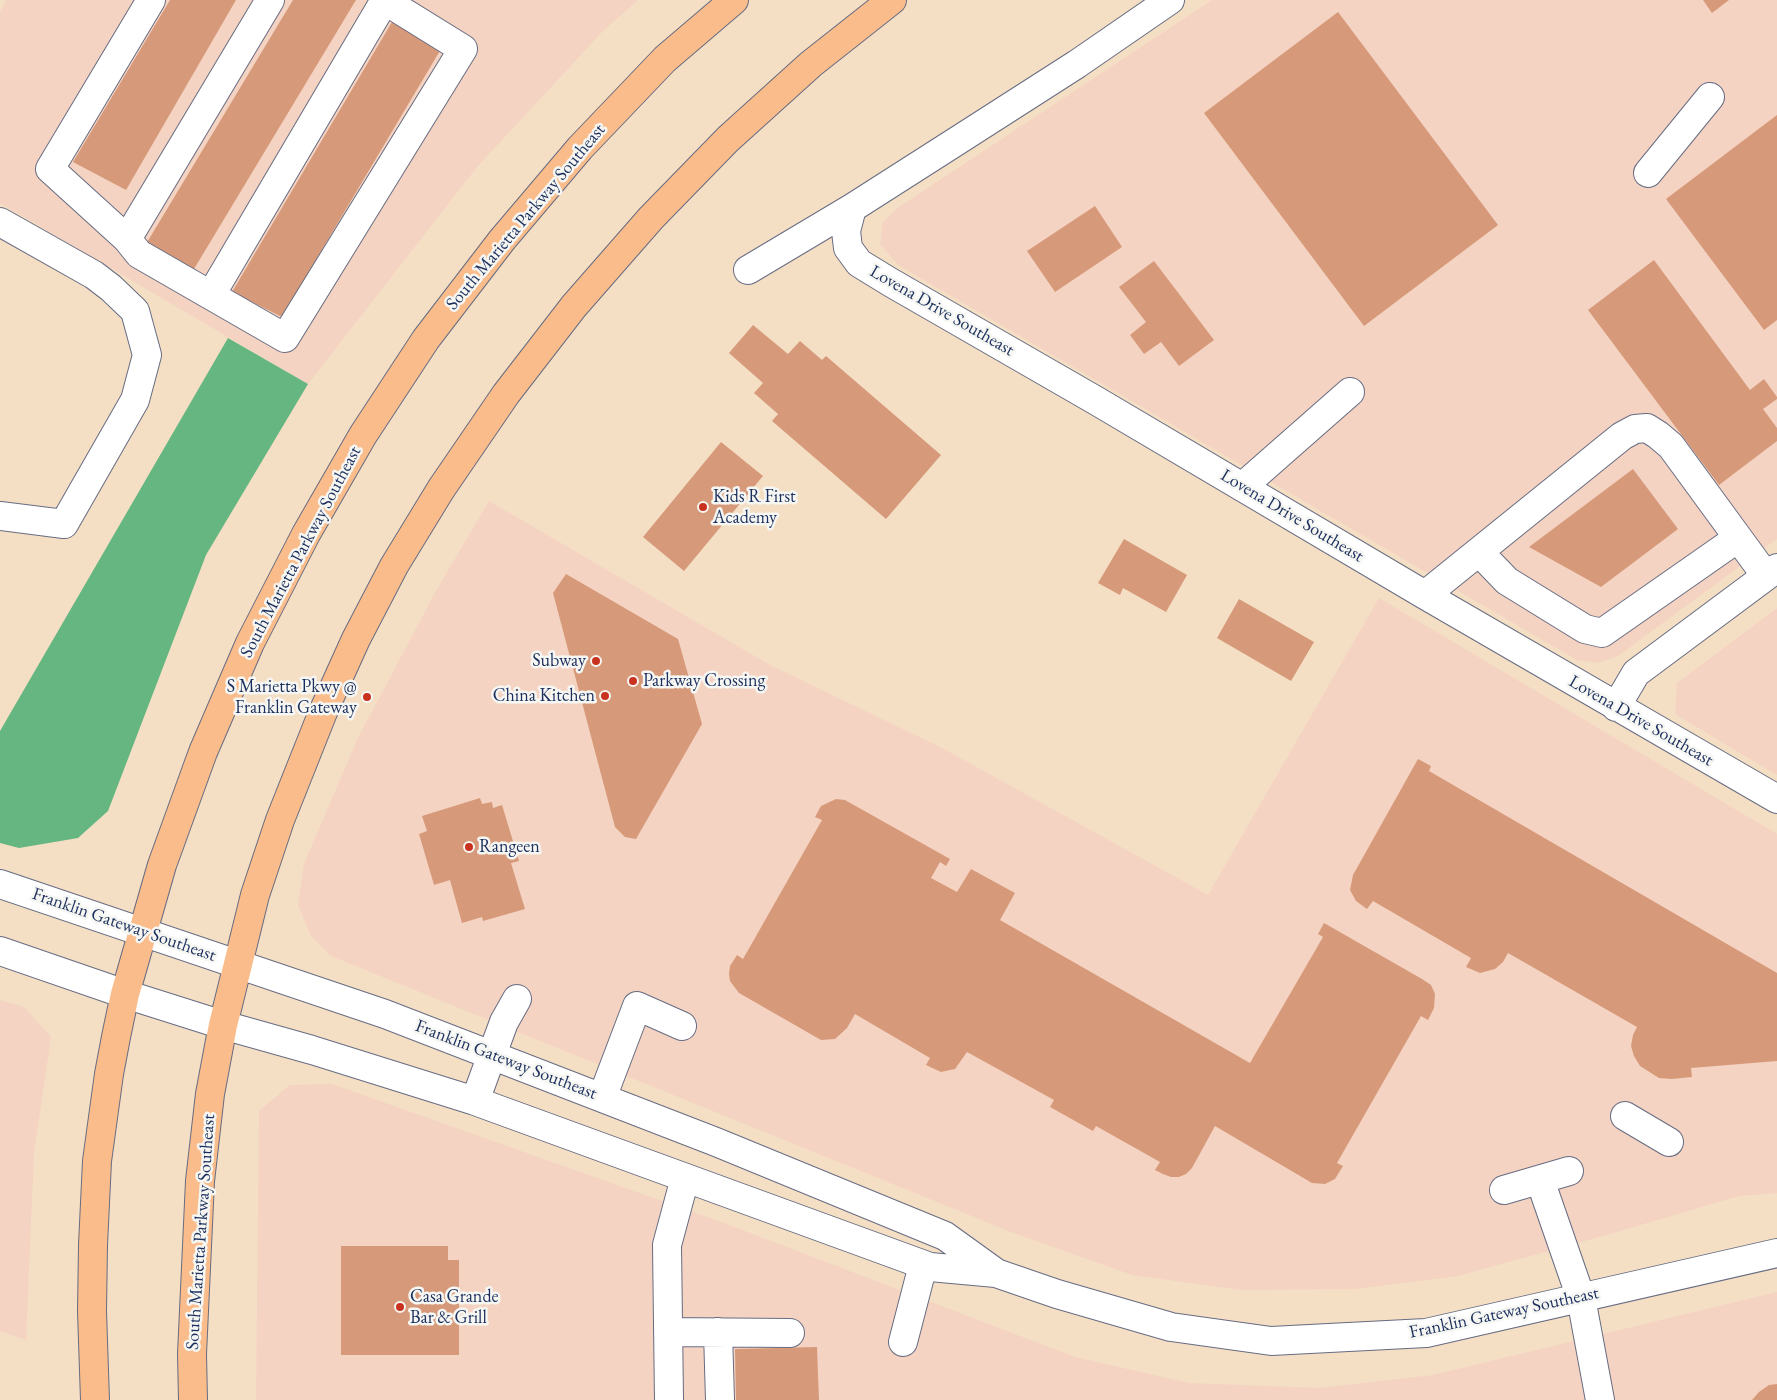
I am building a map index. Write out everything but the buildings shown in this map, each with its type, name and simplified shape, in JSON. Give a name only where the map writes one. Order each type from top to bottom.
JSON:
[{"type":"highway","name":"South Marietta Parkway Southeast","points":[[95,1400],[92,1311],[93,1245],[98,1161],[109,1074],[125,994],[162,865],[203,752],[246,652],[306,534],[363,435],[426,339],[502,240],[574,155],[665,59],[734,0]]},
{"type":"highway","name":"South Marietta Parkway Southeast","points":[[193,1400],[192,1354],[200,1181],[210,1094],[223,1025],[255,895],[277,830],[323,712],[356,639],[390,574],[441,488],[517,379],[574,306],[651,218],[735,133],[811,64],[892,0]]},
{"type":"street","points":[[151,0],[50,169],[127,239],[140,254],[285,338],[463,49],[385,0],[211,295]]},
{"type":"street","points":[[127,239],[270,0]]},
{"type":"street","points":[[748,270],[852,208],[1068,69],[1170,0]]},
{"type":"street","points":[[1648,173],[1710,97]]},
{"type":"street","name":"Lovena Drive Southeast","points":[[852,208],[846,231],[848,248],[860,263],[1425,596],[1777,799]]},
{"type":"street","points":[[0,222],[94,275],[136,311],[147,355],[135,400],[64,524],[0,516]]},
{"type":"street","points":[[1242,487],[1350,392]]},
{"type":"street","points":[[1425,596],[1622,436],[1635,429],[1647,428],[1671,446],[1738,538],[1771,572],[1636,673],[1616,706]]},
{"type":"street","points":[[1479,552],[1507,581],[1585,629],[1602,632],[1738,538]]},
{"type":"street","name":"Franklin Gateway Southeast","points":[[0,884],[385,1014],[716,1142],[945,1236],[996,1273]]},
{"type":"street","name":"Franklin Gateway Southeast","points":[[0,951],[223,1025],[475,1101],[930,1267],[996,1273],[1057,1294],[1171,1327],[1271,1341],[1426,1333],[1730,1262],[1777,1253]]},
{"type":"street","points":[[475,1101],[504,1022],[517,999]]},
{"type":"street","points":[[602,1098],[637,1006],[682,1026]]},
{"type":"street","points":[[1625,1116],[1668,1142]]},
{"type":"street","points":[[1504,1190],[1569,1171]]},
{"type":"street","points":[[669,1400],[667,1245],[685,1178]]},
{"type":"street","points":[[1540,1180],[1582,1298],[1600,1400]]},
{"type":"street","points":[[903,1342],[923,1264]]},
{"type":"street","points":[[668,1332],[790,1333]]},
{"type":"street","points":[[718,1332],[720,1400]]},
{"type":"shaded area","points":[[6,0],[638,0],[602,32],[477,167],[308,384],[0,203],[0,13]]},
{"type":"shaded area","points":[[1212,0],[1777,0],[1777,539],[1618,656],[1599,663],[1577,660],[898,265],[880,244],[883,222],[899,207]]},
{"type":"shaded area","points":[[489,501],[770,665],[942,748],[1208,895],[1379,598],[1777,834],[1777,1193],[1739,1196],[1458,1276],[1354,1289],[1241,1290],[1132,1275],[1011,1232],[331,956],[311,936],[298,905],[304,864],[358,738],[436,591]]},
{"type":"shaded area","points":[[1777,608],[1777,775],[1675,714],[1677,683]]},
{"type":"shaded area","points":[[0,1000],[24,1007],[51,1037],[34,1153],[26,1340],[0,1331]]},
{"type":"shaded area","points":[[332,1084],[724,1223],[1075,1357],[1189,1383],[1319,1388],[1433,1375],[1777,1292],[1777,1400],[256,1400],[259,1111],[290,1085]]},
{"type":"green space","points":[[228,338],[308,384],[206,555],[108,811],[78,838],[19,848],[0,843],[0,731]]},
{"type":"place","name":"Kids R First Academy","points":[[703,507]]},
{"type":"place","name":"Subway","points":[[596,661]]},
{"type":"place","name":"Parkway Crossing","points":[[633,681]]},
{"type":"place","name":"China Kitchen","points":[[605,696]]},
{"type":"place","name":"S Marietta Pkwy @ Franklin Gateway","points":[[367,697]]},
{"type":"place","name":"Rangeen","points":[[469,847]]},
{"type":"place","name":"Casa Grande Bar & Grill","points":[[400,1307]]}]
